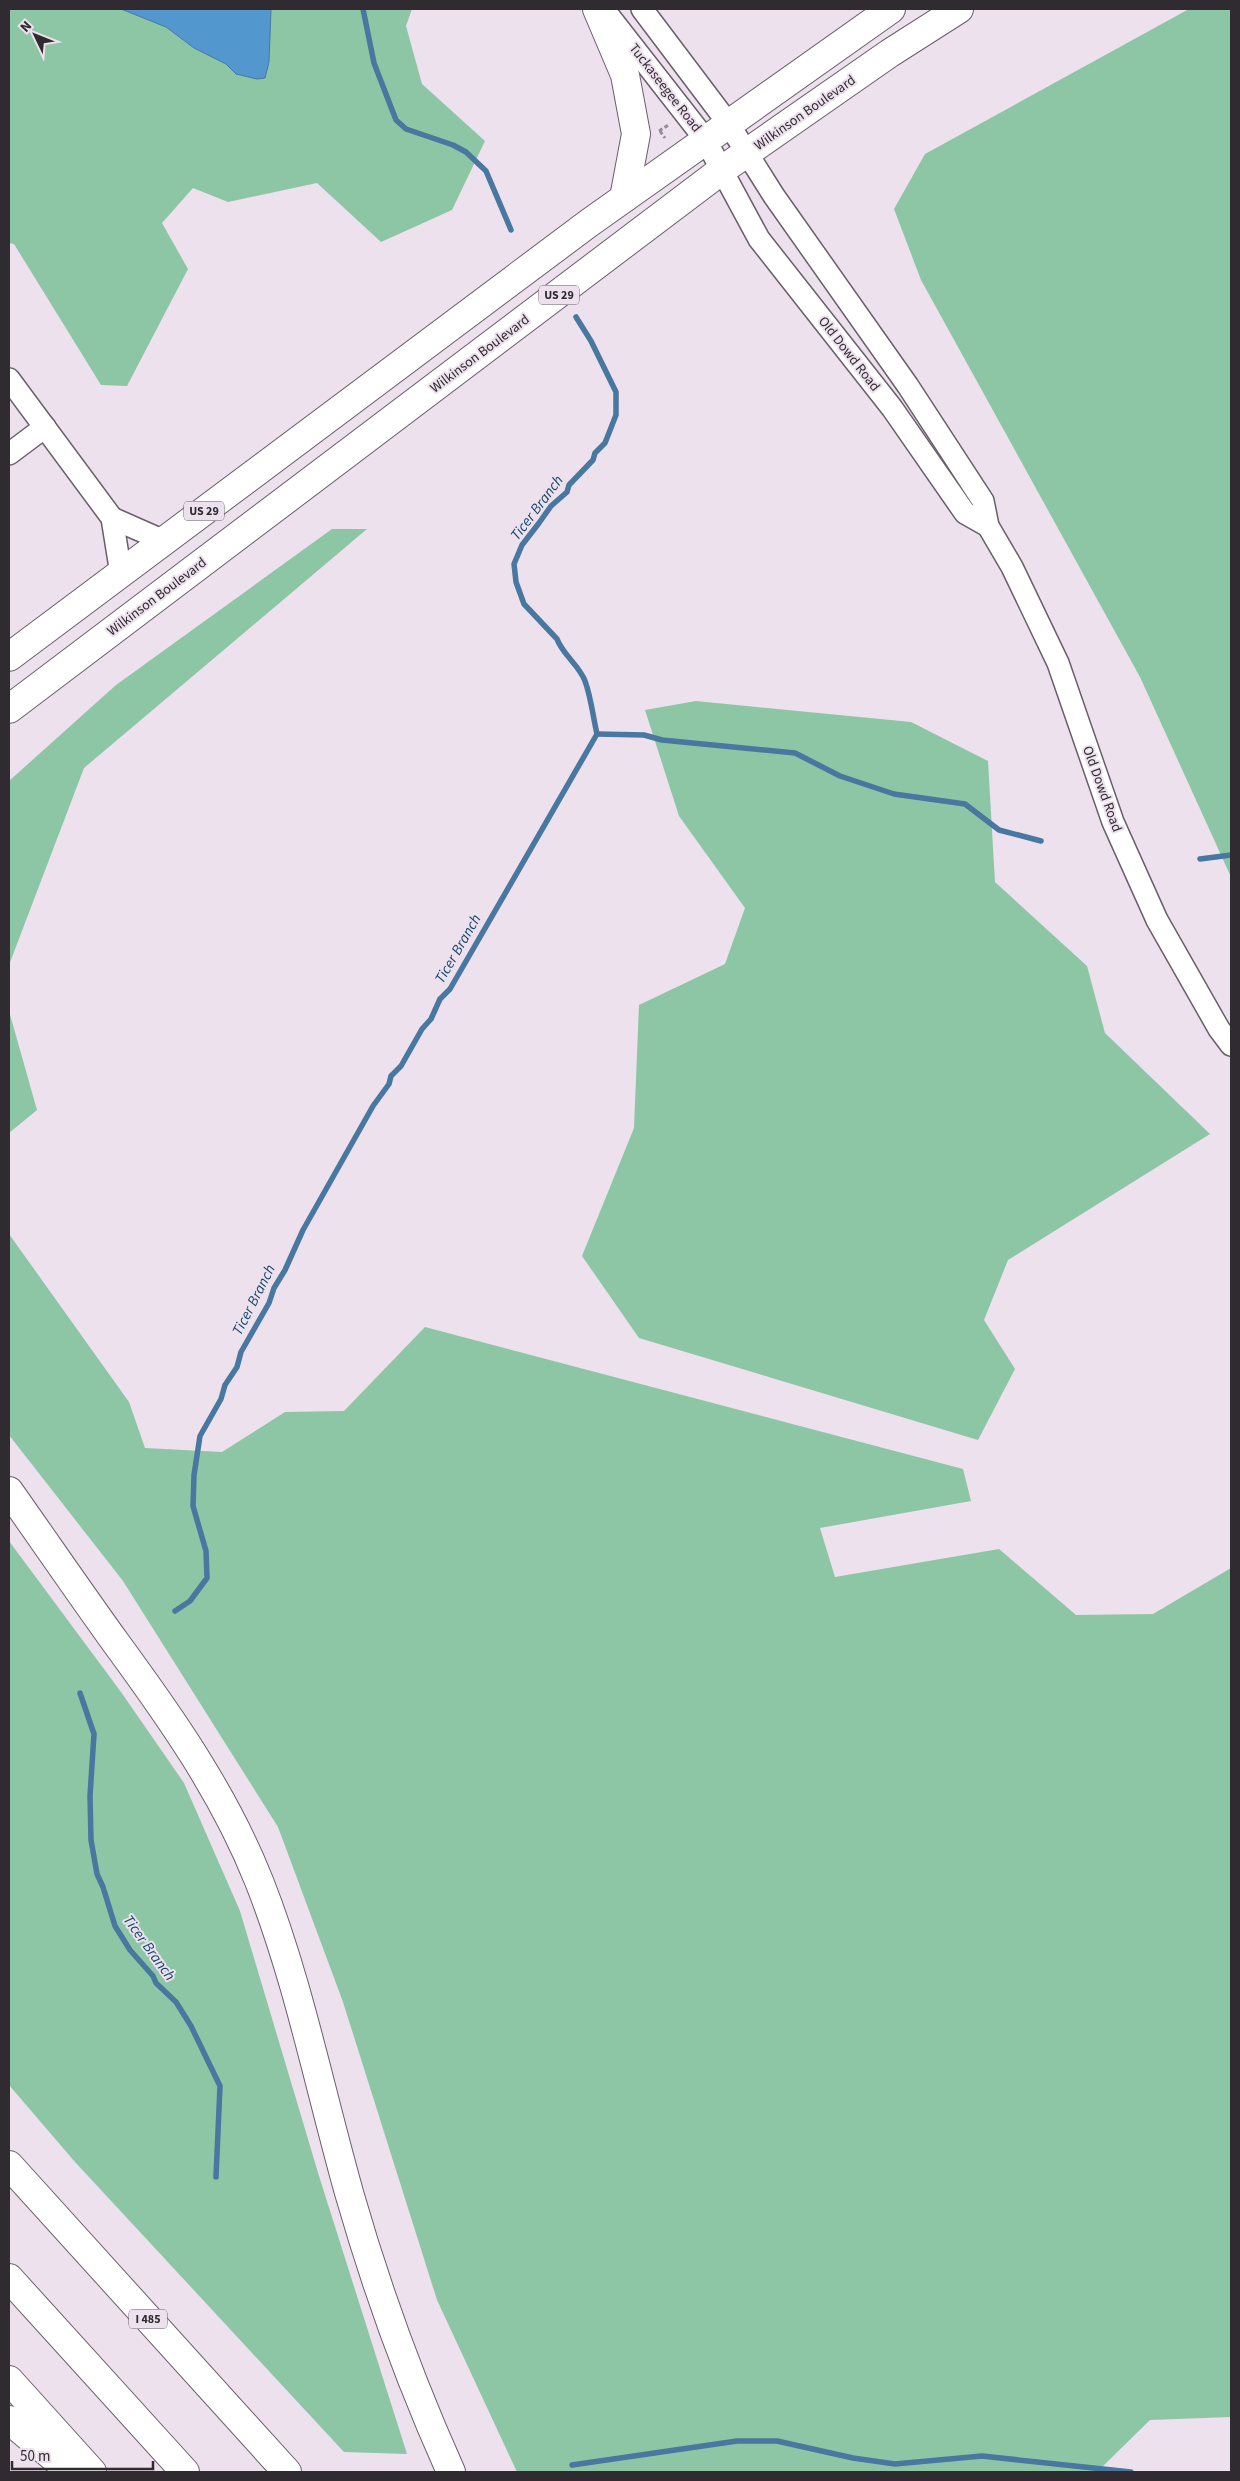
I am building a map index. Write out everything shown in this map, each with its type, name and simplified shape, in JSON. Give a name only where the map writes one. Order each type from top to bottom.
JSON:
[{"type":"main road","points":[[597,9],[626,75],[636,134],[624,198]]},
{"type":"main road","name":"US 29","points":[[9,657],[624,198],[728,122],[891,9]]},
{"type":"main road","name":"Wilkinson Boulevard","points":[[9,709],[722,170],[890,53],[959,9]]},
{"type":"main road","points":[[9,1492],[196,1755],[233,1823],[259,1882],[283,1954],[350,2198],[420,2404],[451,2472]]},
{"type":"main road","name":"I 485","points":[[9,2165],[286,2472]]},
{"type":"main road","points":[[9,2278],[185,2472]]},
{"type":"main road","points":[[9,2380],[92,2472]]},
{"type":"main road","points":[[9,2420],[71,2472]]},
{"type":"street","name":"Tuckaseegee Road","points":[[603,9],[705,139],[722,170]]},
{"type":"street","name":"Tuckaseegee Road","points":[[642,9],[728,122],[747,154]]},
{"type":"street","name":"Old Dowd Road","points":[[747,154],[983,502],[988,526],[1012,567],[1058,663],[1113,822],[1157,920],[1219,1029],[1231,1045]]},
{"type":"street","name":"Old Dowd Road","points":[[722,170],[759,239],[892,408],[965,513],[988,526]]},
{"type":"street","points":[[9,380],[112,518],[121,574]]},
{"type":"street","points":[[9,454],[45,427]]},
{"type":"street","points":[[112,518],[164,541]]},
{"type":"path","points":[[651,132],[660,131],[670,124]]},
{"type":"path","points":[[660,131],[665,138]]},
{"type":"green space","points":[[9,9],[121,9],[166,27],[194,48],[226,64],[236,74],[269,62],[271,9],[412,9],[406,26],[422,84],[485,141],[452,210],[381,242],[317,183],[228,202],[193,188],[162,223],[188,269],[127,386],[101,385],[14,244],[9,243]]},
{"type":"green space","points":[[1189,9],[1231,9],[1231,877],[1140,677],[921,280],[894,209],[925,154]]},
{"type":"green space","points":[[332,529],[367,529],[84,768],[9,965],[9,781],[116,685]]},
{"type":"green space","points":[[696,701],[911,722],[988,761],[995,882],[1087,966],[1105,1033],[1210,1134],[1008,1260],[984,1320],[1015,1369],[978,1440],[639,1338],[582,1256],[634,1128],[639,1005],[725,964],[745,908],[679,816],[645,710]]},
{"type":"green space","points":[[9,1011],[37,1110],[9,1133]]},
{"type":"green space","points":[[9,1234],[129,1402],[145,1448],[222,1452],[285,1412],[344,1411],[425,1327],[963,1469],[971,1501],[820,1528],[835,1577],[999,1549],[1076,1615],[1153,1614],[1231,1568],[1231,2417],[1150,2420],[1097,2472],[517,2472],[437,2300],[343,2002],[278,1827],[123,1581],[9,1435]]},
{"type":"green space","points":[[9,1541],[121,1692],[184,1783],[240,1911],[319,2176],[407,2454],[344,2452],[75,2162],[9,2085]]},
{"type":"water","points":[[121,9],[271,9],[269,62],[265,78],[257,79],[236,74],[226,64],[194,48],[166,27]]},
{"type":"waterway","name":"Ticer Branch","points":[[363,9],[374,63],[396,120],[406,129],[453,145],[466,152],[486,171],[511,230]]},
{"type":"waterway","name":"Ticer Branch","points":[[175,1611],[190,1601],[207,1578],[206,1551],[193,1506],[194,1475],[200,1436],[221,1399],[225,1385],[237,1367],[241,1352],[269,1303],[274,1288],[285,1270],[303,1230],[373,1106],[389,1084],[391,1076],[401,1066],[422,1029],[431,1019],[440,999],[450,989],[597,734],[585,681],[557,639],[524,604],[516,582],[514,564],[522,545],[551,506],[567,492],[569,485],[593,460],[595,453],[605,443],[616,415],[616,392],[591,341],[576,317]]},
{"type":"waterway","points":[[597,734],[644,735],[662,740],[795,753],[840,776],[894,794],[965,804],[999,830],[1041,841]]},
{"type":"waterway","points":[[1200,859],[1231,855]]},
{"type":"waterway","name":"Ticer Branch","points":[[80,1693],[94,1734],[90,1796],[91,1840],[97,1874],[115,1926],[130,1950],[153,1976],[156,1983],[176,2002],[191,2026],[220,2086],[216,2177]]},
{"type":"waterway","points":[[572,2465],[737,2441],[777,2441],[853,2458],[895,2464],[982,2456],[1131,2472]]}]
